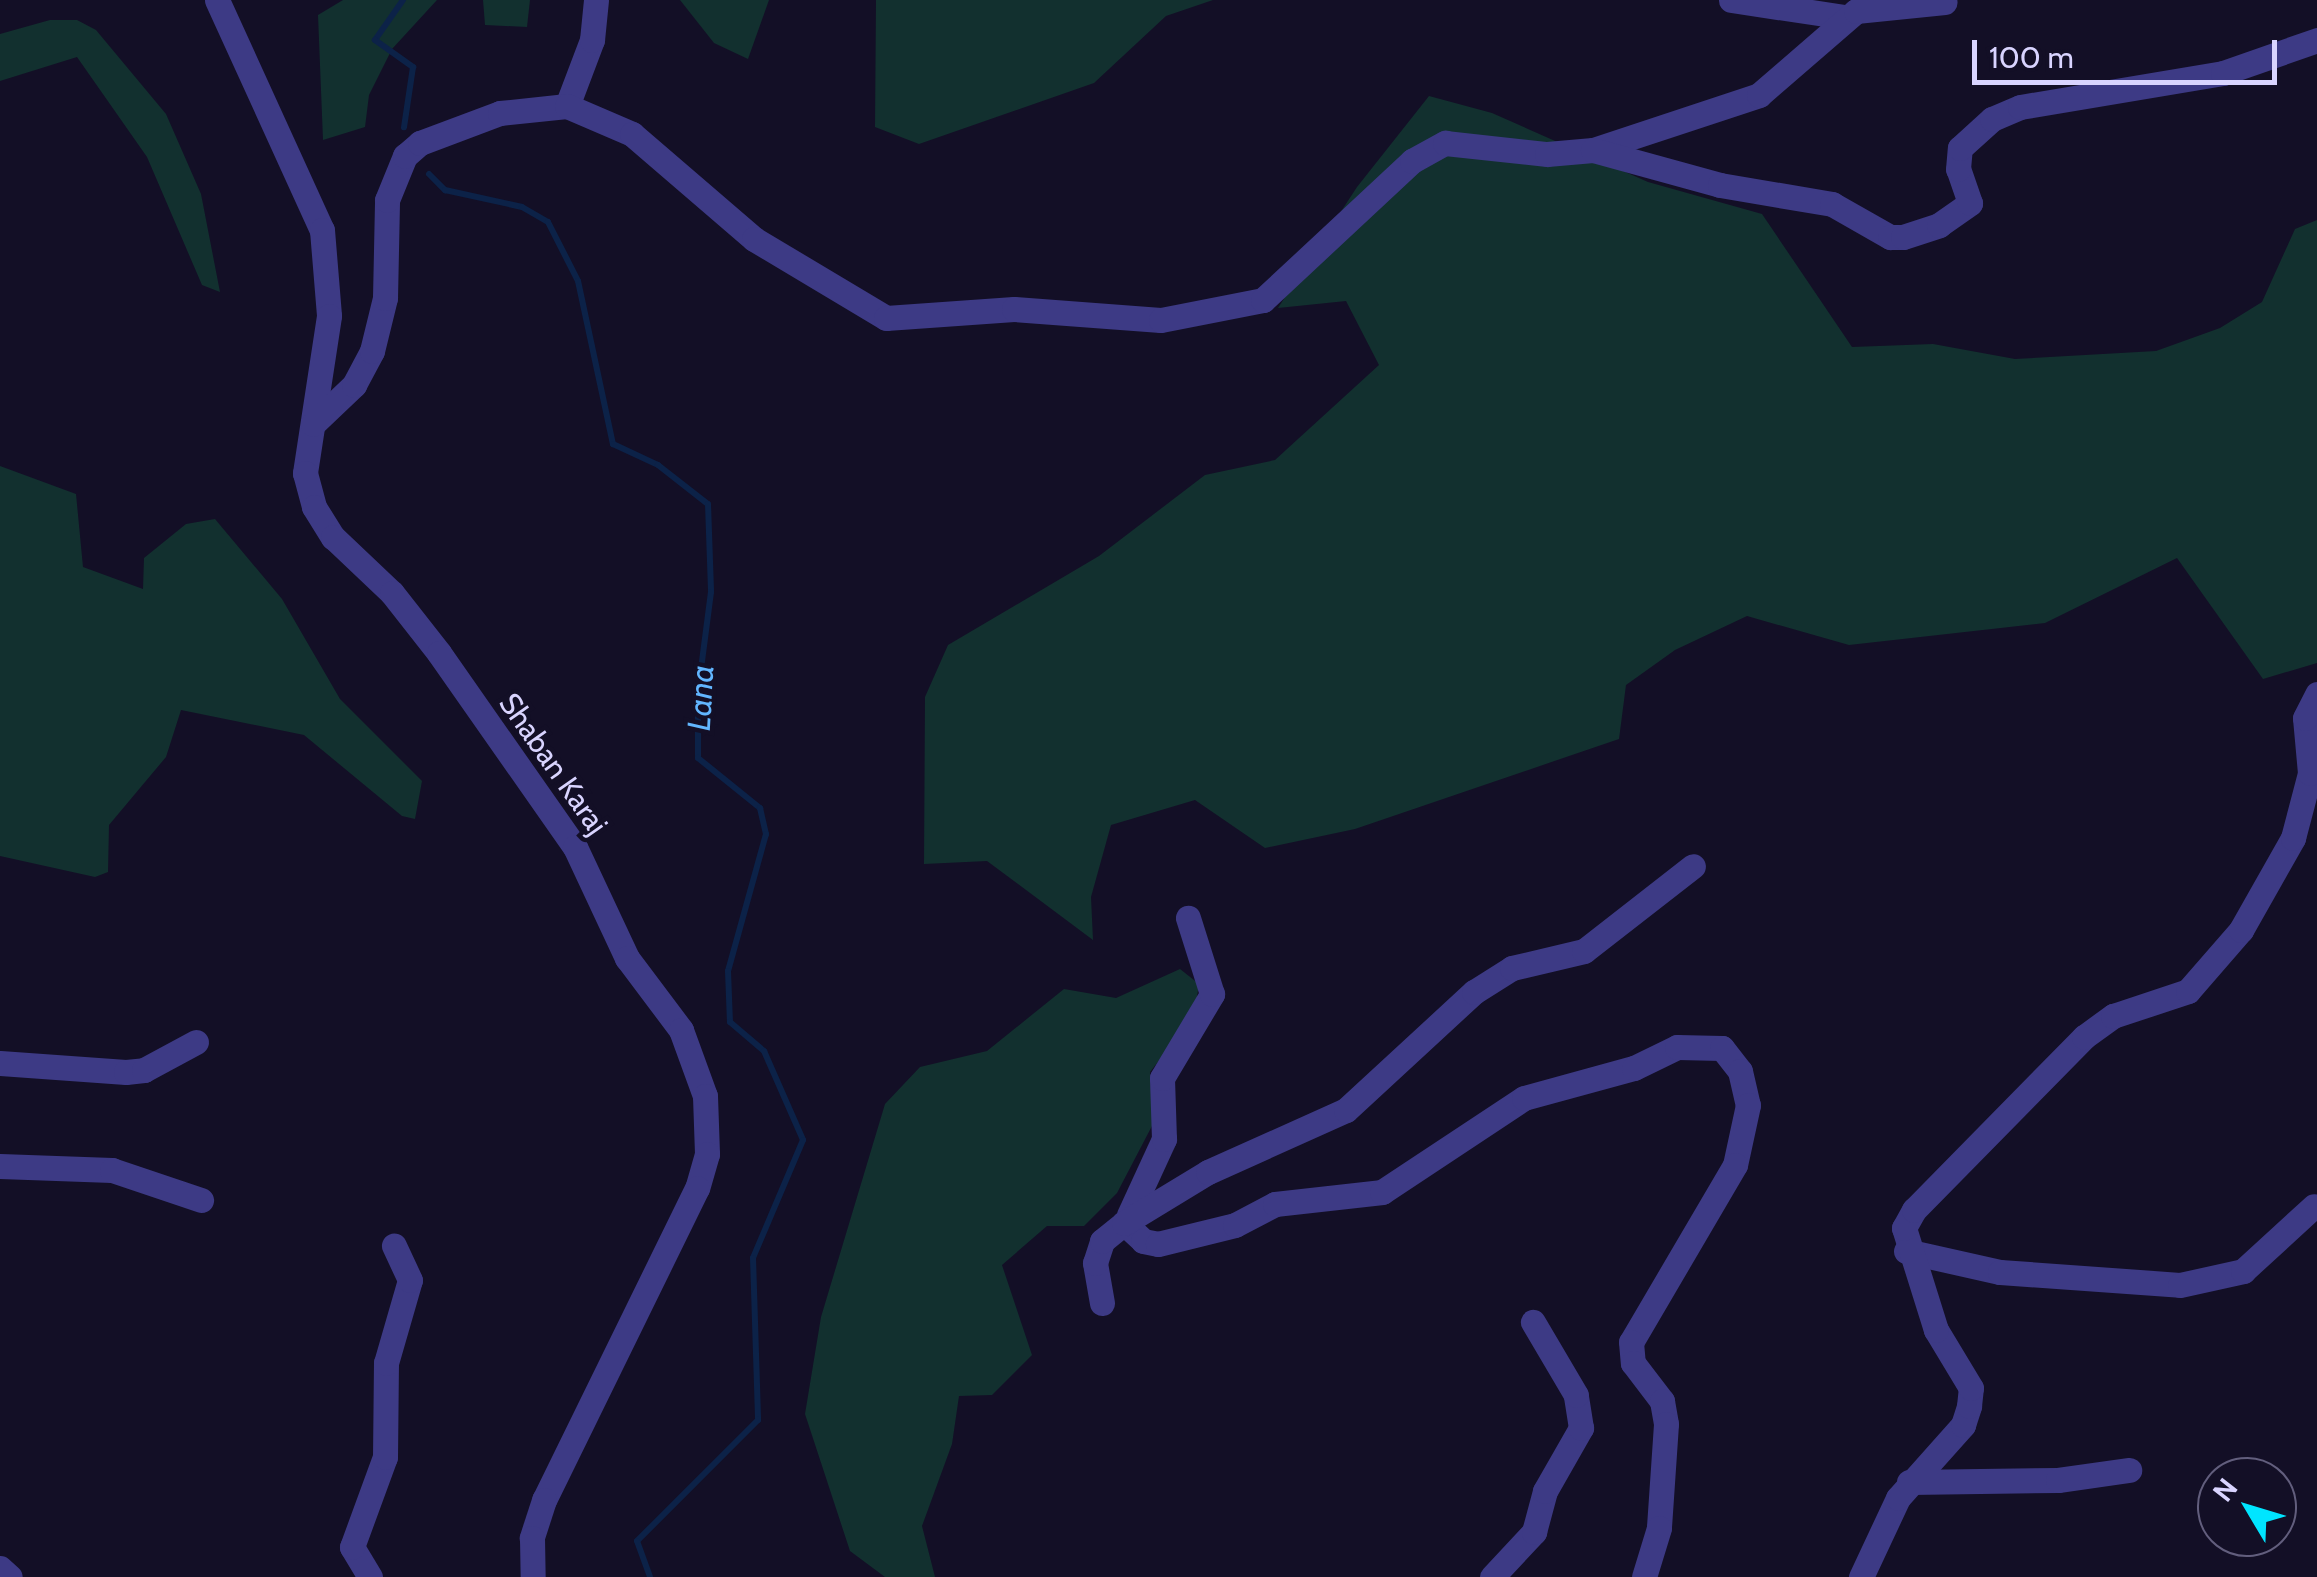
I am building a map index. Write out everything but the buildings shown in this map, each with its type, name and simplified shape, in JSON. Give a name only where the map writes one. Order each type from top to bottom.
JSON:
[{"type":"street","name":"Shaban Karaj","points":[[216,0],[322,230],[329,316],[305,472],[314,507],[333,536],[392,593],[575,847],[627,958],[681,1030],[705,1096],[707,1154],[697,1188],[544,1500],[532,1538],[533,1577]]},
{"type":"street","points":[[567,106],[592,40],[596,0]]},
{"type":"street","points":[[1731,0],[1845,17],[1946,2]]},
{"type":"street","points":[[314,424],[354,385],[372,351],[385,298],[386,200],[404,156],[420,143],[500,113],[567,106],[632,134],[754,239],[886,318],[1014,309],[1161,320],[1248,308],[1282,286],[1430,148],[1445,144],[1547,154],[1593,150],[1759,95],[1818,48],[1845,17]]},
{"type":"street","points":[[1593,150],[1720,185],[1832,204],[1890,237],[1903,237],[1938,225],[1970,203],[1958,168],[1960,148],[1992,118],[2039,104],[2223,73],[2317,40]]},
{"type":"street","points":[[1861,1577],[1910,1482],[1963,1425],[1971,1388],[1936,1330],[1906,1251],[1904,1228],[1914,1210],[2084,1037],[2113,1016],[2188,991],[2241,930],[2293,838],[2310,772],[2305,718],[2317,694]]},
{"type":"street","points":[[1102,1303],[1094,1263],[1102,1241],[1124,1223],[1208,1172],[1346,1110],[1474,992],[1512,968],[1584,950],[1693,866]]},
{"type":"street","points":[[1124,1223],[1147,1187],[1164,1139],[1162,1078],[1212,994],[1188,918]]},
{"type":"street","points":[[0,1063],[144,1070],[196,1042]]},
{"type":"street","points":[[1124,1223],[1143,1241],[1158,1244],[1236,1225],[1275,1204],[1382,1192],[1524,1098],[1634,1068],[1677,1047],[1722,1048],[1740,1070],[1748,1105],[1735,1165],[1631,1342],[1634,1363],[1665,1414],[1658,1528],[1644,1577]]},
{"type":"street","points":[[0,1166],[112,1170],[200,1200]]},
{"type":"street","points":[[1906,1251],[2000,1272],[2180,1285],[2243,1271],[2314,1206]]},
{"type":"street","points":[[370,1577],[352,1548],[385,1457],[383,1385],[410,1280],[394,1246]]},
{"type":"street","points":[[1492,1577],[1534,1532],[1545,1491],[1581,1428],[1576,1394],[1533,1322]]},
{"type":"street","points":[[1910,1482],[2058,1480],[2129,1470]]},
{"type":"street","points":[[0,1568],[10,1577]]},
{"type":"green space","points":[[343,0],[437,0],[392,49],[369,95],[365,127],[323,140],[318,15]]},
{"type":"green space","points":[[483,0],[530,0],[527,27],[485,25]]},
{"type":"green space","points":[[680,0],[769,0],[748,59],[714,43]]},
{"type":"green space","points":[[876,0],[1213,0],[1166,16],[1094,83],[919,144],[875,127]]},
{"type":"green space","points":[[50,20],[77,20],[96,30],[166,114],[201,194],[220,292],[202,285],[147,157],[77,57],[0,81],[0,34]]},
{"type":"green space","points":[[1429,96],[1492,113],[1648,182],[1762,214],[1852,347],[1933,344],[2015,359],[2156,351],[2220,328],[2262,302],[2295,229],[2317,220],[2317,663],[2263,679],[2177,558],[2045,623],[1849,645],[1747,616],[1675,650],[1626,685],[1619,739],[1355,829],[1265,848],[1195,800],[1111,825],[1091,897],[1093,940],[987,861],[924,864],[925,697],[948,645],[1099,556],[1205,475],[1275,460],[1379,365],[1346,301],[1278,308],[1357,187]]},
{"type":"green space","points":[[0,466],[76,494],[83,567],[143,589],[144,558],[186,524],[215,519],[282,599],[340,699],[422,781],[415,819],[402,816],[304,735],[181,710],[166,757],[109,825],[108,872],[95,877],[0,856]]},
{"type":"green space","points":[[1180,969],[1199,984],[1194,1016],[1150,1072],[1153,1124],[1117,1193],[1084,1226],[1047,1226],[1002,1265],[1032,1355],[992,1395],[959,1396],[952,1444],[922,1526],[935,1577],[885,1577],[850,1551],[805,1414],[821,1317],[885,1104],[920,1067],[987,1051],[1064,989],[1116,998]]},
{"type":"waterway","name":"Lana","points":[[403,0],[375,40],[413,67],[404,127]]},
{"type":"waterway","name":"Lana","points":[[429,174],[445,190],[522,207],[548,222],[578,281],[613,444],[658,465],[708,504],[711,592],[698,692],[698,758],[760,808],[766,834],[728,971],[730,1022],[764,1051],[803,1140],[753,1258],[758,1420],[637,1541],[650,1577]]}]
